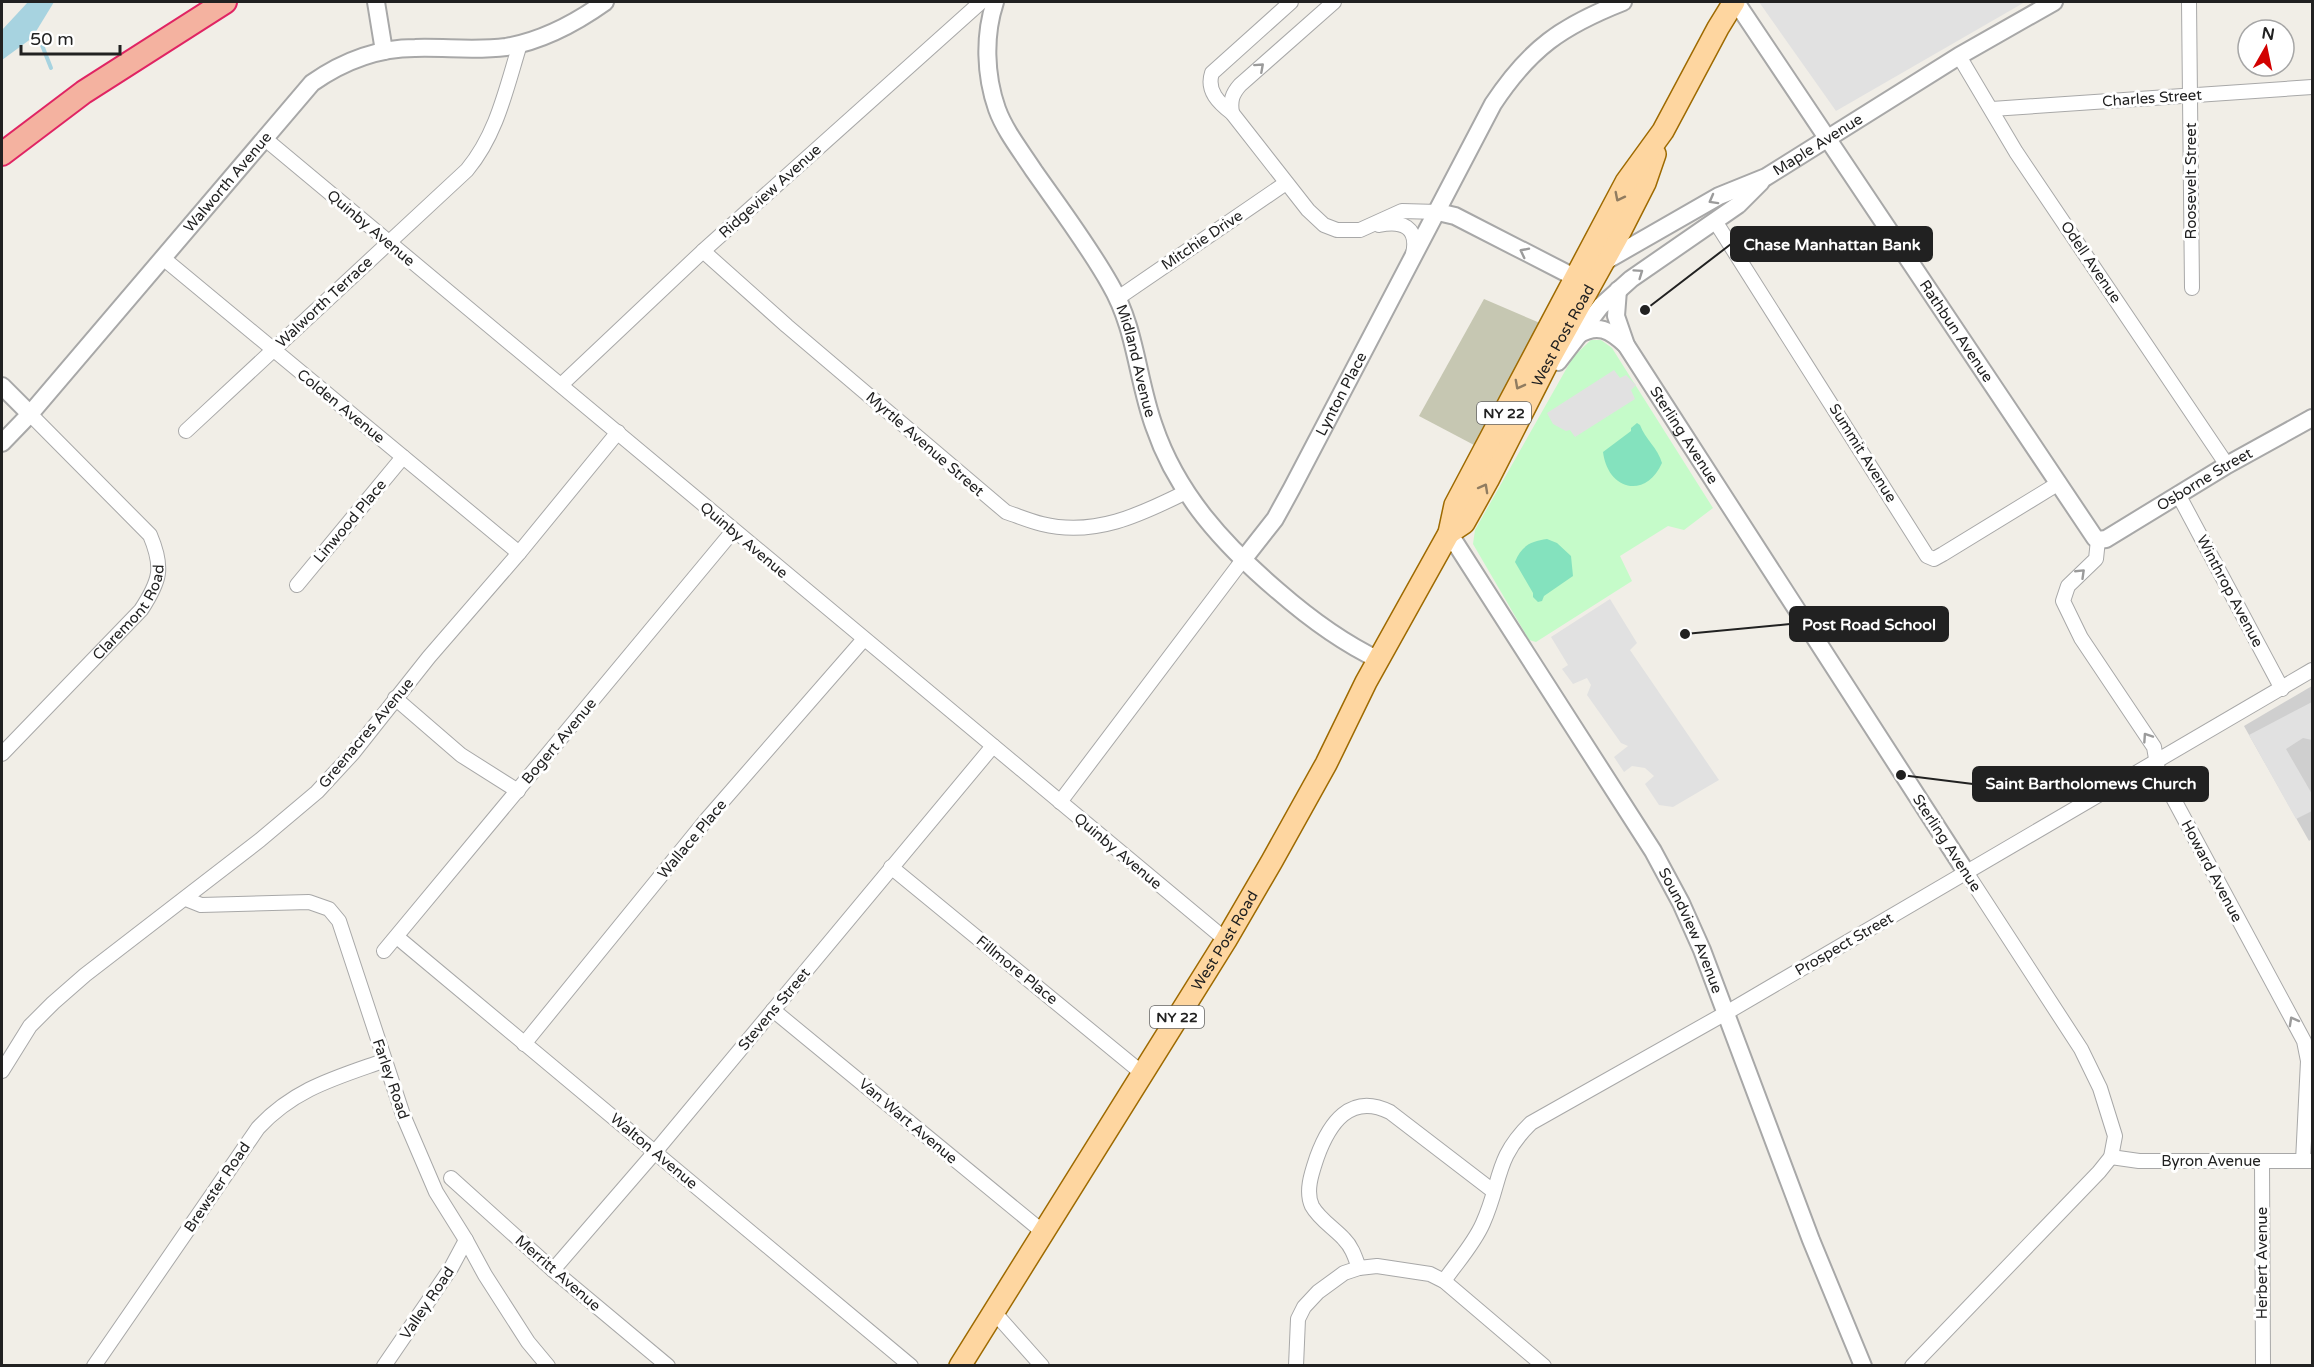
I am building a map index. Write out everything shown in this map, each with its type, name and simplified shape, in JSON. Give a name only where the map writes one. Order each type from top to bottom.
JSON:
[{"type":"highway","points":[[2,135],[80,77],[197,2]]},
{"type":"highway","points":[[2,154],[84,92],[225,2]]},
{"type":"main road","name":"West Post Road","points":[[960,1365],[1226,940],[1326,764],[1379,660],[1449,533],[1455,505],[1626,182],[1663,131],[1718,28],[1735,2]]},
{"type":"main road","name":"West Post Road","points":[[1449,533],[1464,523],[1549,360],[1604,262],[1645,183],[1663,131]]},
{"type":"street","points":[[376,2],[384,51]]},
{"type":"street","name":"Walworth Avenue","points":[[2,443],[30,414],[304,91],[322,76],[345,64],[384,51],[412,48],[478,49],[520,44],[565,26],[605,2]]},
{"type":"street","name":"Ridgeview Avenue","points":[[561,385],[703,251],[981,2]]},
{"type":"street","name":"Midland Avenue","points":[[995,2],[989,27],[987,61],[997,110],[1010,134],[1080,237],[1118,298],[1133,338],[1140,378],[1154,428],[1186,492],[1210,526],[1242,561],[1331,634],[1379,660]]},
{"type":"street","points":[[1291,2],[1212,73],[1210,85],[1219,102],[1232,113],[1308,210],[1324,225],[1347,231],[1360,230],[1402,211],[1438,212],[1455,216],[1576,278]]},
{"type":"street","points":[[1232,113],[1230,104],[1240,85],[1334,2]]},
{"type":"street","name":"Rathbun Avenue","points":[[1735,2],[2093,536],[2098,540]]},
{"type":"street","name":"Maple Avenue","points":[[1576,278],[1719,196],[1766,177],[1959,56],[2054,2]]},
{"type":"street","name":"Roosevelt Street","points":[[2189,2],[2192,288]]},
{"type":"street","name":"Lynton Place","points":[[1060,802],[1256,545],[1281,508],[1493,104],[1517,69],[1563,31],[1614,3]]},
{"type":"street","name":"Walworth Terrace","points":[[186,431],[458,179],[482,149],[495,125],[520,44]]},
{"type":"street","name":"Odell Avenue","points":[[1959,56],[2016,152],[2227,465]]},
{"type":"street","name":"Charles Street","points":[[1992,109],[2313,87]]},
{"type":"street","name":"Quinby Avenue","points":[[264,138],[1226,940]]},
{"type":"street","points":[[1532,396],[1601,306],[1618,290],[1738,205],[1766,177]]},
{"type":"street","name":"Mitchie Drive","points":[[1118,298],[1286,183]]},
{"type":"street","name":"Summit Avenue","points":[[1715,221],[1927,556],[1934,559],[2059,483]]},
{"type":"street","points":[[1371,226],[1395,223],[1403,224],[1408,228],[1414,246],[1410,264]]},
{"type":"street","name":"Myrtle Avenue Street","points":[[703,251],[787,326],[1006,512],[1042,524],[1083,528],[1132,517],[1186,492]]},
{"type":"street","name":"Colden Avenue","points":[[163,258],[519,553]]},
{"type":"street","name":"Sterling Avenue","points":[[1618,290],[1616,316],[1626,345],[2081,1049],[2100,1088],[2114,1128],[2111,1157]]},
{"type":"street","points":[[1578,335],[1591,328],[1603,329],[1618,337],[1626,345]]},
{"type":"street","name":"Claremont Road","points":[[2,386],[150,535],[158,557],[159,575],[155,589],[141,610],[2,754]]},
{"type":"street","name":"Osborne Street","points":[[2098,540],[2106,539],[2227,465],[2313,417]]},
{"type":"street","name":"Greenacres Avenue","points":[[2,1071],[30,1026],[52,1003],[284,821],[317,792],[353,753],[395,698],[519,553],[618,432]]},
{"type":"street","name":"Linwood Place","points":[[297,585],[403,457]]},
{"type":"street","name":"Winthrop Avenue","points":[[2178,494],[2282,689]]},
{"type":"street","name":"Bogert Avenue","points":[[384,951],[398,937],[733,531]]},
{"type":"street","name":"Soundview Avenue","points":[[1449,533],[1653,851],[1681,903],[1702,950],[1810,1240],[1863,1365]]},
{"type":"street","name":"Howard Avenue","points":[[2098,540],[2096,559],[2068,586],[2063,601],[2081,638],[2154,747],[2158,770],[2304,1041],[2310,1060],[2308,1161]]},
{"type":"street","name":"Wallace Place","points":[[524,1044],[707,819],[864,639]]},
{"type":"street","name":"Prospect Street","points":[[1444,1281],[1476,1237],[1484,1221],[1505,1155],[1516,1138],[1531,1124],[1726,1013],[2313,670]]},
{"type":"street","points":[[395,698],[461,754],[518,791]]},
{"type":"street","name":"Stevens Street","points":[[553,1270],[655,1152],[993,746]]},
{"type":"street","name":"Fillmore Place","points":[[891,867],[1142,1073]]},
{"type":"street","name":"Farley Road","points":[[186,899],[201,905],[309,902],[329,909],[339,921],[383,1061],[436,1192],[528,1342],[548,1365]]},
{"type":"street","name":"Walton Avenue","points":[[398,937],[911,1365]]},
{"type":"street","name":"Van Wart Avenue","points":[[773,1010],[1043,1232]]},
{"type":"street","name":"Brewster Road","points":[[94,1365],[258,1128],[294,1096],[314,1086],[383,1061]]},
{"type":"street","points":[[1359,1268],[1346,1241],[1312,1207],[1309,1187],[1321,1147],[1336,1119],[1348,1111],[1363,1106],[1379,1106],[1390,1112],[1493,1191]]},
{"type":"street","points":[[1912,1365],[2111,1157]]},
{"type":"street","name":"Byron Avenue","points":[[2111,1157],[2139,1161],[2308,1161]]},
{"type":"street","name":"Herbert Avenue","points":[[2262,1161],[2263,1365]]},
{"type":"street","name":"Merritt Avenue","points":[[451,1178],[553,1270],[668,1365]]},
{"type":"street","name":"Valley Road","points":[[384,1365],[452,1268],[466,1240]]},
{"type":"street","points":[[1296,1365],[1298,1319],[1304,1307],[1318,1292],[1339,1277],[1359,1268],[1377,1266],[1430,1274],[1444,1281],[1544,1365]]},
{"type":"street","points":[[994,1312],[1042,1365]]},
{"type":"shaded area","points":[[1759,2],[2025,2],[1836,111]]},
{"type":"shaded area","points":[[1484,299],[1540,323],[1474,445],[1419,416]]},
{"type":"shaded area","points":[[1614,370],[1620,378],[1626,375],[1636,385],[1631,390],[1635,399],[1575,437],[1570,430],[1566,431],[1553,424],[1547,413]]},
{"type":"shaded area","points":[[1610,599],[1637,643],[1630,650],[1719,780],[1673,807],[1659,805],[1645,784],[1654,776],[1645,768],[1632,766],[1624,772],[1614,757],[1628,746],[1621,743],[1587,695],[1591,685],[1587,678],[1573,684],[1562,669],[1568,665],[1551,637]]},
{"type":"shaded area","points":[[2312,686],[2312,839],[2309,841],[2244,726]]},
{"type":"shaded area","points":[[2312,702],[2312,740],[2303,738],[2286,749],[2312,794],[2312,811],[2296,819],[2249,735]]},
{"type":"green space","points":[[1591,340],[1601,340],[1612,348],[1713,508],[1684,530],[1668,526],[1620,556],[1632,581],[1536,642],[1529,640],[1473,544],[1475,530],[1573,357]]},
{"type":"green space","points":[[1637,423],[1658,453],[1662,463],[1647,482],[1638,486],[1628,486],[1612,475],[1606,465],[1603,452],[1631,431]]},
{"type":"green space","points":[[1547,539],[1557,543],[1571,556],[1573,576],[1538,602],[1533,597],[1533,593],[1515,562],[1527,545]]},
{"type":"water","points":[[28,2],[54,2],[32,38],[2,60],[2,30]]},
{"type":"waterway","points":[[30,32],[38,35],[51,68]]},
{"type":"place","name":"Chase Manhattan Bank","points":[[1645,310]]},
{"type":"place","name":"Post Road School","points":[[1685,634]]},
{"type":"place","name":"Saint Bartholomews Church","points":[[1901,775]]}]
